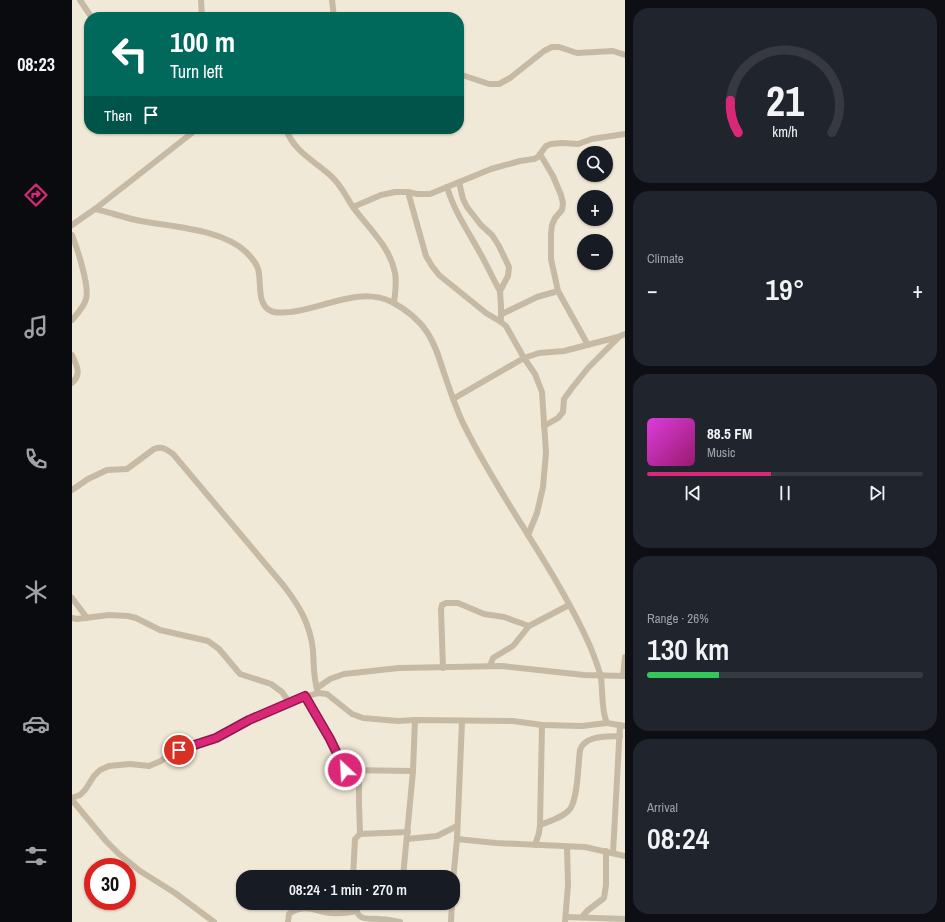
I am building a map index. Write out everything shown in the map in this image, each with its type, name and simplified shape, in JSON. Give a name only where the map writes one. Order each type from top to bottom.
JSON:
[{"type":"street","points":[[80,0],[88,12]]},
{"type":"street","points":[[201,0],[202,12]]},
{"type":"street","points":[[332,0],[333,12]]},
{"type":"street","points":[[464,76],[489,84],[499,84],[510,78],[544,51],[552,47],[559,47],[577,53],[612,51],[625,55]]},
{"type":"street","points":[[72,225],[192,134]]},
{"type":"street","points":[[288,134],[291,139],[308,158],[332,177],[338,184],[353,207],[389,254],[395,273],[396,284],[394,303]]},
{"type":"street","points":[[353,207],[381,195],[395,192],[430,194],[491,169],[520,161],[534,159],[546,146],[550,144],[578,144],[592,139],[625,134]]},
{"type":"street","points":[[540,154],[553,176],[563,203],[562,210],[555,218],[552,225],[551,234],[551,259],[558,291],[588,345]]},
{"type":"street","points":[[459,182],[463,199],[467,207],[481,225],[492,235],[509,267],[508,276],[500,291]]},
{"type":"street","points":[[446,187],[461,222],[480,253],[500,291],[502,314],[501,322]]},
{"type":"street","points":[[408,192],[426,256],[432,266],[439,275],[486,314],[506,326],[535,374],[542,392],[546,453],[543,487],[538,512],[528,535]]},
{"type":"street","points":[[95,209],[135,220],[175,226],[230,240],[244,250],[253,259],[258,269],[261,299],[265,307],[270,311],[280,313],[303,310],[351,298],[365,296],[379,297],[394,303],[405,310],[422,325],[436,350],[465,428],[569,605],[590,648],[600,675],[603,711],[607,723]]},
{"type":"street","points":[[72,235],[87,290],[86,300],[72,320]]},
{"type":"street","points":[[502,314],[537,297],[558,291]]},
{"type":"street","points":[[544,426],[558,418],[563,412],[564,400],[588,368],[618,338],[625,334]]},
{"type":"street","points":[[453,399],[524,358],[539,354],[564,351],[618,338]]},
{"type":"street","points":[[72,355],[78,373],[72,383]]},
{"type":"street","points":[[72,490],[88,479],[106,470],[127,469],[159,447],[164,447],[173,454],[284,586],[299,606],[307,622],[310,634],[313,651],[313,674],[317,690]]},
{"type":"street","points":[[72,598],[87,618]]},
{"type":"street","points":[[443,668],[441,609],[442,605],[446,603],[458,603],[484,614],[504,617],[529,626]]},
{"type":"street","points":[[490,666],[494,658],[513,646],[529,626],[569,605]]},
{"type":"street","points":[[72,618],[77,620],[109,615],[128,616],[136,618],[160,630],[208,641],[219,649],[240,674],[271,684],[282,692],[289,702]]},
{"type":"street","points":[[214,922],[140,871],[119,854],[106,841],[72,799],[80,795],[85,790],[100,770],[108,766],[130,764],[149,766],[161,762],[167,756],[179,750],[216,738],[249,720],[317,690],[330,679],[344,674],[399,668],[502,666],[584,675],[624,676],[625,657]]},
{"type":"street","points":[[317,690],[327,694],[352,714],[363,718],[398,721],[513,721],[542,725],[582,726],[607,723],[622,725],[617,772],[613,853]]},
{"type":"street","points":[[305,696],[330,739],[345,770],[413,771]]},
{"type":"street","points":[[404,870],[413,771],[415,720]]},
{"type":"street","points":[[454,870],[457,839],[462,721]]},
{"type":"street","points":[[535,845],[540,825],[542,725]]},
{"type":"street","points":[[540,825],[553,820],[571,809],[576,793],[581,745],[585,741],[594,738],[620,736]]},
{"type":"street","points":[[359,771],[360,834]]},
{"type":"street","points":[[617,772],[625,772]]},
{"type":"street","points":[[407,839],[437,836],[457,826]]},
{"type":"street","points":[[353,870],[355,839],[360,834],[408,832]]},
{"type":"street","points":[[457,839],[584,847],[625,856]]},
{"type":"street","points":[[567,847],[568,885],[566,919],[582,917],[625,919]]},
{"type":"street","points":[[582,917],[587,911],[604,898],[606,885],[606,851]]},
{"type":"street","points":[[288,922],[289,914],[296,909],[302,908],[342,914],[357,911],[364,919],[380,919],[400,922]]},
{"type":"street","points":[[451,922],[452,910]]},
{"type":"route","points":[[179,750],[216,738],[249,720],[305,696],[330,739],[345,770]]}]
